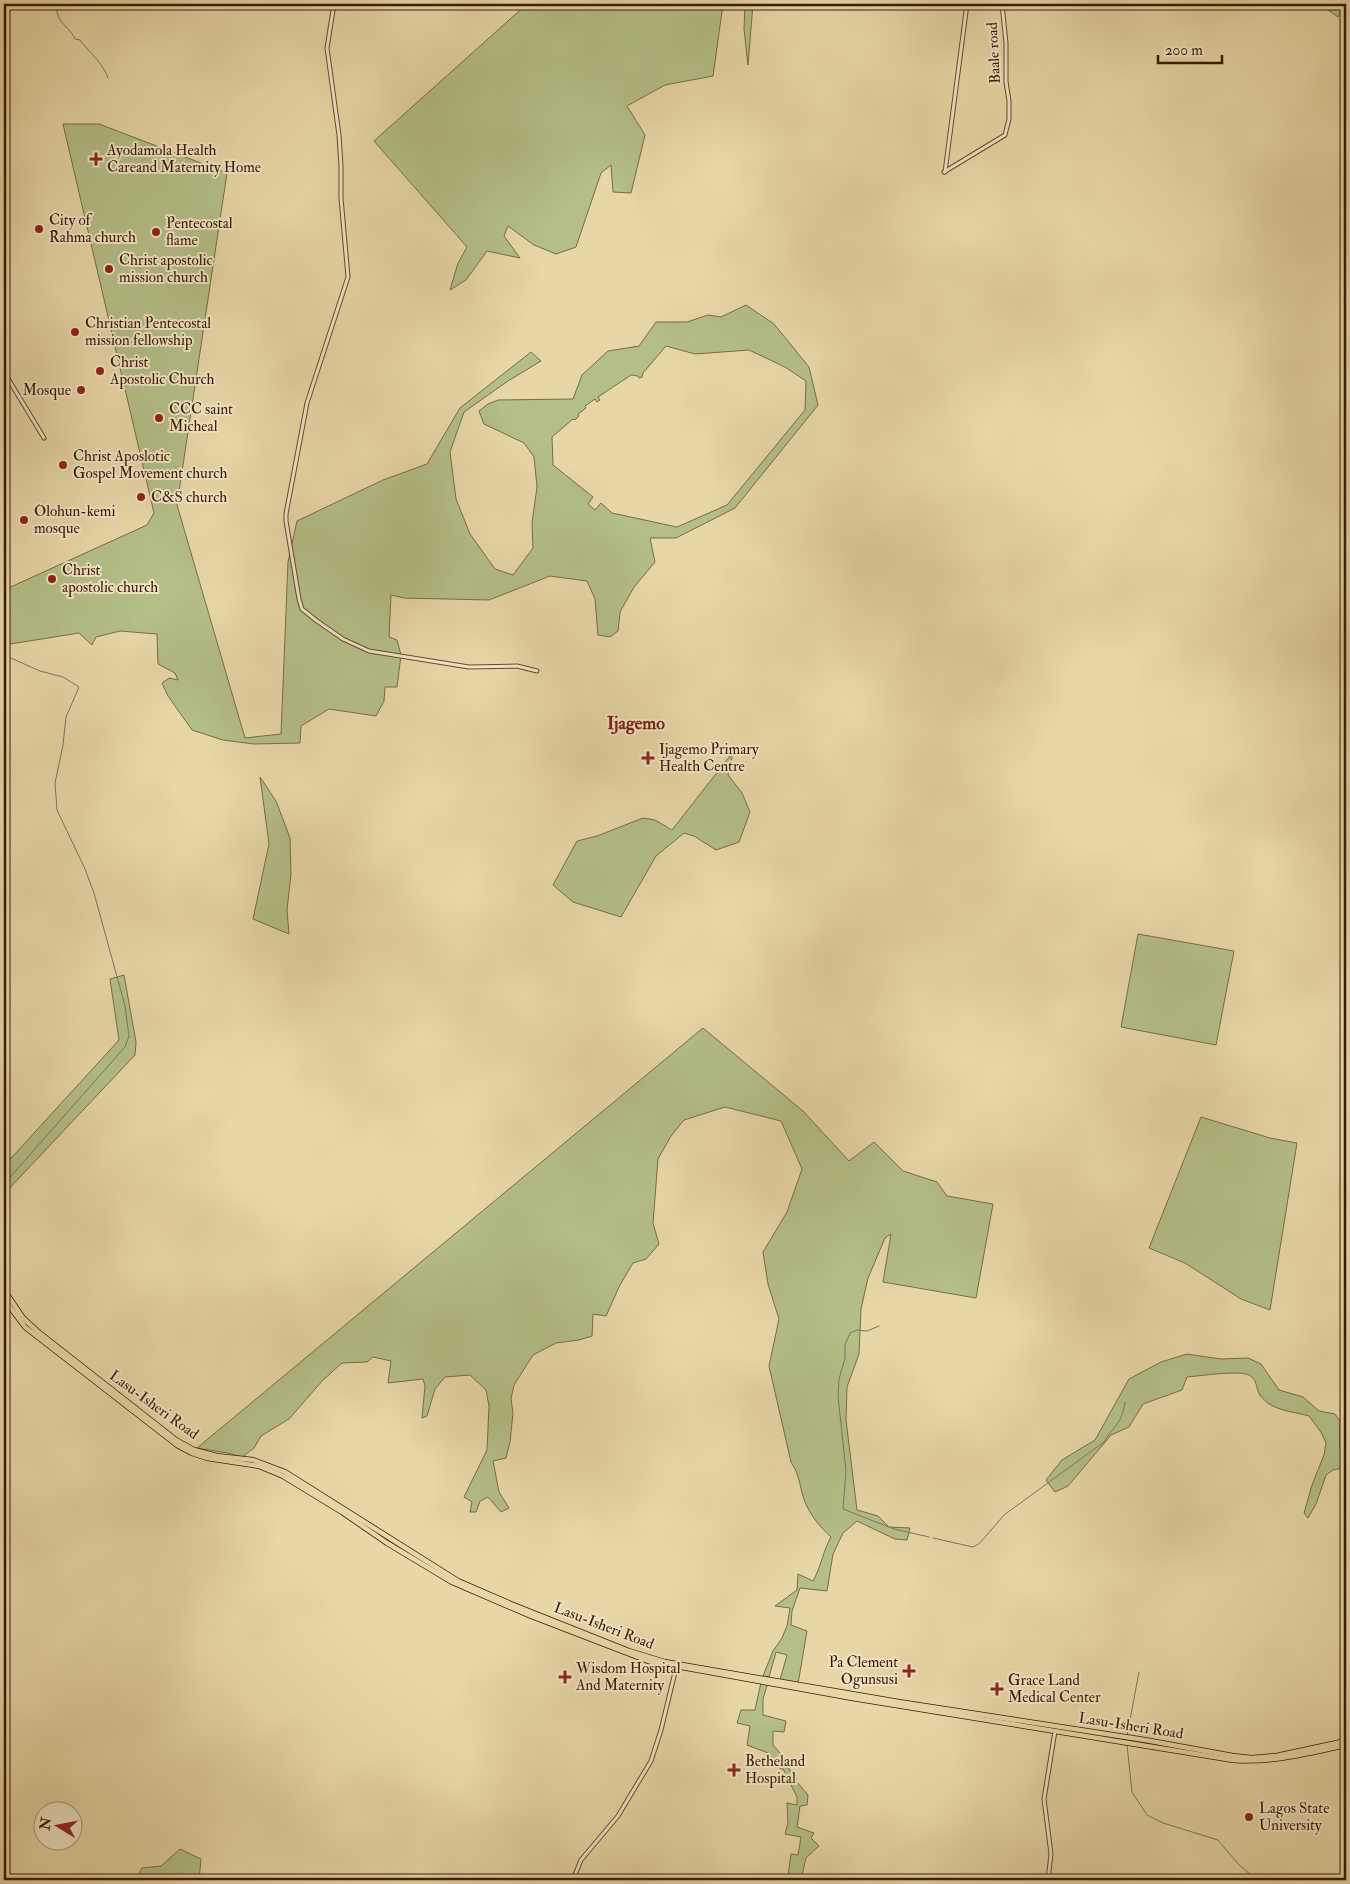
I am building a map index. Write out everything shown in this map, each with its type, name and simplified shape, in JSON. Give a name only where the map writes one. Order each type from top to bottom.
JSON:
[{"type":"main road","name":"Lasu-Isheri Road","points":[[4,1290],[21,1319]]},
{"type":"main road","name":"Lasu-Isheri Road","points":[[4,1299],[35,1334],[192,1454],[259,1466],[283,1476],[452,1582],[632,1656],[676,1668],[1233,1756],[1252,1758],[1283,1755],[1346,1743]]},
{"type":"main road","name":"Lasu-Isheri Road","points":[[510,1606],[652,1659],[1056,1731],[1127,1740]]},
{"type":"street","points":[[334,4],[327,48],[334,112],[339,135],[341,198],[348,277],[307,403],[286,514],[302,609],[342,639],[369,651],[469,667],[517,666],[537,671]]},
{"type":"street","name":"Baale road","points":[[967,4],[944,172],[1005,135],[1009,119],[1009,101],[1006,82],[1006,43],[1002,4]]},
{"type":"street","points":[[4,372],[44,438]]},
{"type":"street","points":[[573,1880],[581,1860],[618,1816],[651,1761],[661,1730],[676,1668]]},
{"type":"street","points":[[1049,1880],[1051,1854],[1044,1799],[1056,1731]]},
{"type":"green space","points":[[527,4],[723,4],[713,76],[665,85],[627,106],[645,135],[631,193],[613,192],[611,165],[601,173],[576,247],[556,254],[534,245],[508,226],[504,236],[520,258],[487,251],[466,280],[450,290],[458,263],[467,247],[374,141]]},
{"type":"green space","points":[[745,4],[753,4],[748,65],[744,29]]},
{"type":"green space","points":[[1320,4],[1345,4],[1338,17]]},
{"type":"green space","points":[[63,124],[99,124],[227,173],[177,505],[245,738],[281,734],[288,562],[297,521],[383,480],[427,464],[460,408],[531,352],[541,361],[508,381],[464,412],[450,452],[456,499],[470,534],[495,569],[513,575],[533,548],[532,523],[537,487],[534,457],[524,443],[484,424],[479,411],[488,404],[498,400],[573,399],[582,375],[608,351],[639,346],[656,322],[687,322],[708,315],[721,317],[746,305],[774,324],[809,367],[818,405],[735,508],[676,538],[650,538],[655,562],[634,587],[620,612],[618,631],[610,637],[598,635],[595,599],[587,581],[550,576],[489,600],[404,598],[391,595],[389,637],[397,640],[401,655],[397,687],[385,687],[384,701],[376,716],[329,709],[301,726],[300,743],[254,744],[223,740],[192,730],[168,696],[162,683],[169,678],[178,680],[175,673],[158,664],[157,634],[120,631],[96,637],[92,645],[79,633],[4,645],[4,590],[147,525],[154,513]],"holes":[[[666,346],[695,354],[749,350],[785,367],[806,381],[805,410],[727,505],[677,527],[612,513],[601,503],[595,510],[588,504],[593,497],[553,465],[552,437],[573,419],[575,420],[579,416],[578,414],[586,408],[585,406],[595,399],[597,402],[600,400],[598,397],[631,375],[638,376],[639,378],[642,377],[643,373]]]},
{"type":"green space","points":[[733,752],[728,775],[742,793],[750,812],[739,842],[716,850],[694,836],[684,833],[656,856],[621,917],[573,902],[553,885],[577,841],[597,836],[643,818],[655,820],[672,830]]},
{"type":"green space","points":[[260,777],[276,801],[290,838],[291,874],[287,910],[289,934],[253,919],[269,844]]},
{"type":"green space","points":[[1138,934],[1234,951],[1216,1045],[1121,1027]]},
{"type":"green space","points":[[124,975],[136,1042],[135,1055],[4,1194],[4,1166],[119,1040],[110,979]]},
{"type":"green space","points":[[703,1028],[803,1111],[849,1161],[874,1142],[903,1171],[937,1182],[947,1196],[993,1204],[976,1298],[883,1282],[891,1234],[885,1238],[868,1278],[861,1309],[859,1354],[847,1387],[846,1420],[857,1510],[878,1516],[889,1527],[910,1528],[907,1540],[895,1539],[857,1521],[843,1533],[833,1554],[827,1591],[800,1588],[792,1611],[791,1625],[807,1631],[798,1684],[780,1680],[787,1655],[776,1652],[769,1677],[763,1676],[773,1651],[782,1638],[787,1626],[790,1608],[775,1606],[797,1590],[798,1574],[813,1581],[831,1537],[816,1521],[805,1502],[797,1472],[791,1462],[769,1366],[779,1319],[768,1284],[763,1252],[787,1212],[802,1169],[781,1121],[725,1107],[684,1120],[671,1136],[658,1159],[653,1223],[659,1244],[646,1259],[633,1263],[620,1285],[606,1316],[593,1314],[592,1336],[556,1343],[533,1355],[514,1385],[511,1399],[513,1413],[510,1442],[506,1458],[493,1461],[499,1492],[509,1508],[501,1512],[488,1497],[480,1501],[476,1512],[470,1512],[472,1502],[464,1497],[487,1450],[489,1406],[486,1390],[470,1375],[445,1377],[435,1389],[427,1416],[422,1418],[425,1386],[423,1379],[388,1383],[391,1361],[373,1357],[367,1362],[342,1363],[323,1380],[289,1419],[261,1436],[254,1448],[242,1457],[197,1448]]},
{"type":"green space","points":[[1201,1117],[1270,1138],[1297,1143],[1270,1310],[1241,1299],[1185,1263],[1149,1248]]},
{"type":"green space","points":[[1187,1354],[1221,1359],[1248,1358],[1261,1364],[1279,1390],[1303,1397],[1319,1411],[1335,1414],[1340,1421],[1340,1448],[1346,1451],[1346,1465],[1326,1475],[1316,1504],[1308,1518],[1304,1513],[1312,1485],[1324,1455],[1326,1443],[1321,1432],[1309,1416],[1282,1410],[1270,1404],[1260,1395],[1254,1379],[1244,1374],[1228,1373],[1187,1377],[1182,1390],[1143,1404],[1129,1427],[1111,1435],[1068,1486],[1055,1492],[1046,1480],[1062,1460],[1095,1440],[1129,1379],[1161,1362]]},
{"type":"green space","points":[[762,1678],[769,1679],[763,1699],[763,1715],[786,1721],[784,1732],[773,1731],[773,1745],[784,1758],[790,1771],[796,1775],[796,1781],[808,1795],[807,1805],[800,1806],[797,1827],[814,1833],[811,1838],[819,1846],[806,1858],[801,1880],[792,1880],[792,1877],[788,1876],[791,1854],[798,1855],[801,1837],[785,1834],[788,1823],[787,1803],[797,1805],[797,1797],[790,1783],[786,1782],[784,1770],[769,1763],[768,1753],[747,1745],[750,1726],[737,1723],[741,1710],[755,1710]]},
{"type":"green space","points":[[180,1849],[201,1859],[199,1880],[136,1880],[142,1868],[161,1866]]},
{"type":"waterway","points":[[54,4],[61,22],[75,39],[80,40],[96,58],[108,78]]},
{"type":"waterway","points":[[4,655],[40,671],[63,677],[79,687],[66,717],[63,745],[55,783],[57,810],[85,869],[94,893],[125,1006],[129,1036],[125,1047],[4,1184]]},
{"type":"waterway","points":[[879,1326],[867,1331],[857,1330],[850,1333],[845,1345],[845,1358],[839,1379],[838,1396],[846,1471],[843,1509],[894,1529],[929,1537]]},
{"type":"waterway","points":[[933,1538],[973,1547],[980,1543],[1004,1515],[1104,1442],[1120,1420],[1125,1402]]},
{"type":"waterway","points":[[1127,1736],[1139,1672]]},
{"type":"waterway","points":[[1127,1745],[1132,1792],[1147,1815],[1163,1823],[1218,1840],[1239,1865],[1257,1880]]},
{"type":"place","name":"Ayodamola Health Careand Maternity Home","points":[[96,159]]},
{"type":"place","name":"City of Rahma church","points":[[39,229]]},
{"type":"place","name":"Pentecostal flame","points":[[156,232]]},
{"type":"place","name":"Christ apostolic mission church","points":[[109,269]]},
{"type":"place","name":"Christian Pentecostal mission fellowship","points":[[75,332]]},
{"type":"place","name":"Christ Apostolic Church","points":[[100,371]]},
{"type":"place","name":"Mosque","points":[[81,390]]},
{"type":"place","name":"CCC saint Micheal","points":[[159,418]]},
{"type":"place","name":"Christ Aposlotic Gospel Movement church","points":[[63,465]]},
{"type":"place","name":"C&S church","points":[[141,497]]},
{"type":"place","name":"Olohun-kemi mosque","points":[[24,520]]},
{"type":"place","name":"Christ apostolic church","points":[[52,579]]},
{"type":"place","name":"Ijagemo Primary Health Centre","points":[[648,758]]},
{"type":"place","name":"Pa Clement Ogunsusi","points":[[909,1671]]},
{"type":"place","name":"Wisdom Hospital And Maternity","points":[[565,1677]]},
{"type":"place","name":"Grace Land Medical Center","points":[[997,1689]]},
{"type":"place","name":"Betheland Hospital","points":[[734,1770]]},
{"type":"place","name":"Lagos State University","points":[[1249,1817]]},
{"type":"district","name":"Ijagemo","points":[[636,723]]}]
